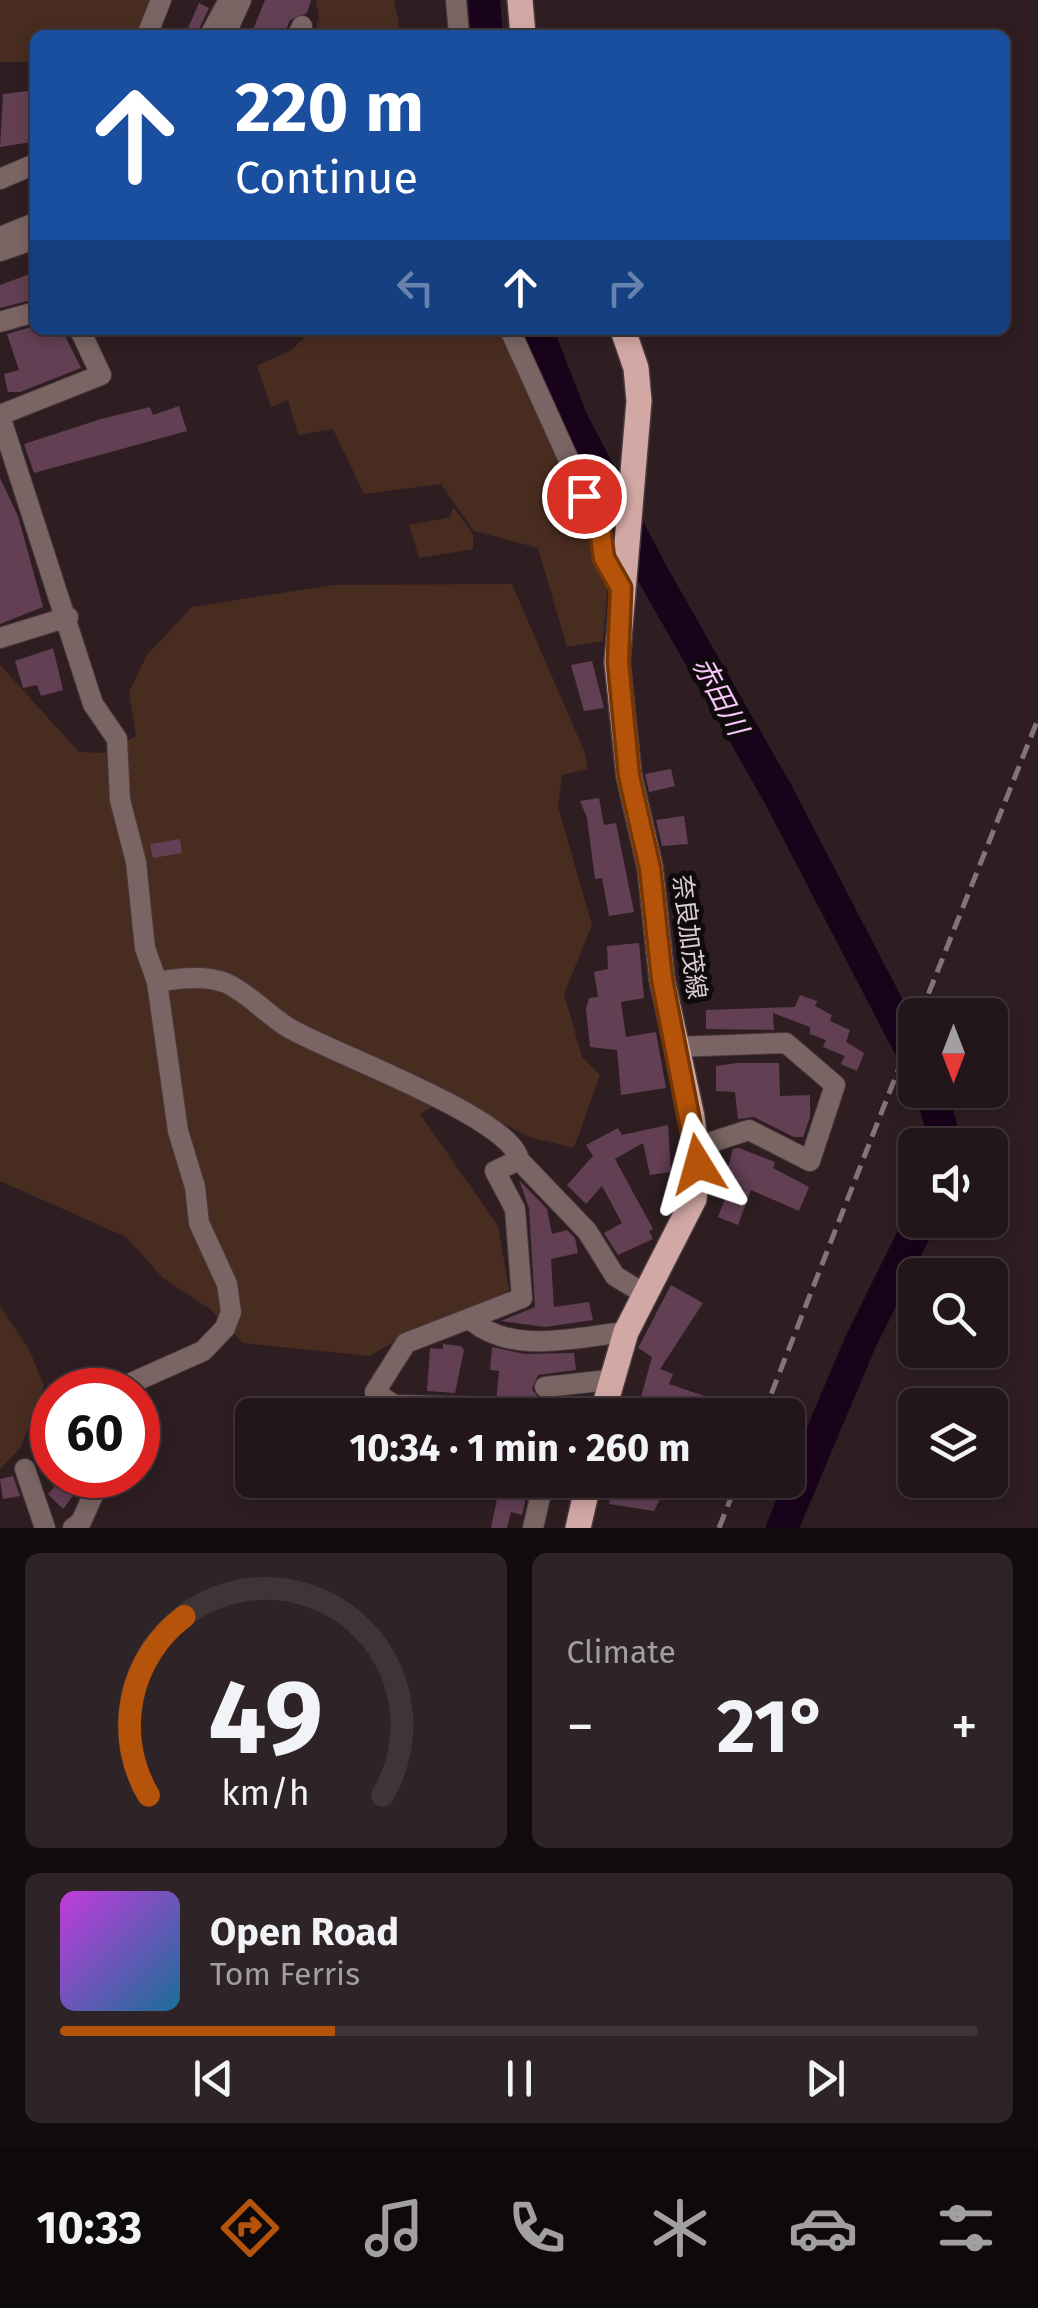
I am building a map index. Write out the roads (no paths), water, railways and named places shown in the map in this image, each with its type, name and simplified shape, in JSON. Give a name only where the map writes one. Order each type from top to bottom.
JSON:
[{"type":"main road","points":[[520,0],[523,30]]},
{"type":"main road","name":"奈良加茂線","points":[[605,1398],[626,1332],[694,1198],[696,1147],[662,979],[650,868],[629,776],[618,662],[622,582],[636,474],[638,383],[624,335]]},
{"type":"main road","points":[[578,1528],[585,1498]]},
{"type":"street","points":[[149,30],[162,0]]},
{"type":"street","points":[[213,30],[229,0]]},
{"type":"street","points":[[227,30],[241,0]]},
{"type":"street","points":[[456,0],[459,30]]},
{"type":"street","points":[[0,179],[30,166]]},
{"type":"street","points":[[0,236],[30,225]]},
{"type":"street","points":[[0,251],[30,241]]},
{"type":"street","points":[[0,322],[30,313]]},
{"type":"street","points":[[82,335],[102,375],[0,416],[93,704],[117,739],[120,800],[136,862],[139,916],[157,982],[178,1131],[195,1187],[199,1222],[227,1284],[232,1312],[225,1328],[202,1350],[160,1370]]},
{"type":"street","points":[[512,335],[600,529],[604,558],[622,582]]},
{"type":"street","points":[[0,638],[68,617]]},
{"type":"street","points":[[157,982],[207,978],[224,982],[286,1026],[482,1120],[514,1146],[519,1160],[587,1231],[614,1276],[643,1294]]},
{"type":"street","points":[[675,1047],[786,1043],[836,1085],[810,1161],[749,1130],[696,1147]]},
{"type":"street","points":[[383,1398],[375,1392],[406,1343],[472,1321],[522,1298],[515,1209],[496,1170],[519,1160]]},
{"type":"street","points":[[472,1321],[494,1338],[541,1341],[626,1332]]},
{"type":"street","points":[[544,1387],[609,1380]]},
{"type":"street","points":[[25,1469],[45,1528]]},
{"type":"street","points":[[73,1528],[82,1522],[92,1498]]},
{"type":"street","points":[[532,1528],[540,1498]]},
{"type":"waterway","name":"赤田川","points":[[484,0],[487,30]]},
{"type":"waterway","name":"赤田川","points":[[539,335],[572,420],[652,573],[778,794],[898,1025]]},
{"type":"waterway","name":"赤田川","points":[[936,1108],[941,1128]]},
{"type":"waterway","name":"赤田川","points":[[782,1528],[860,1343],[912,1238]]},
{"type":"railway","points":[[927,998],[1038,719]]},
{"type":"railway","points":[[770,1398],[898,1070]]},
{"type":"railway","points":[[719,1528],[731,1498]]}]
